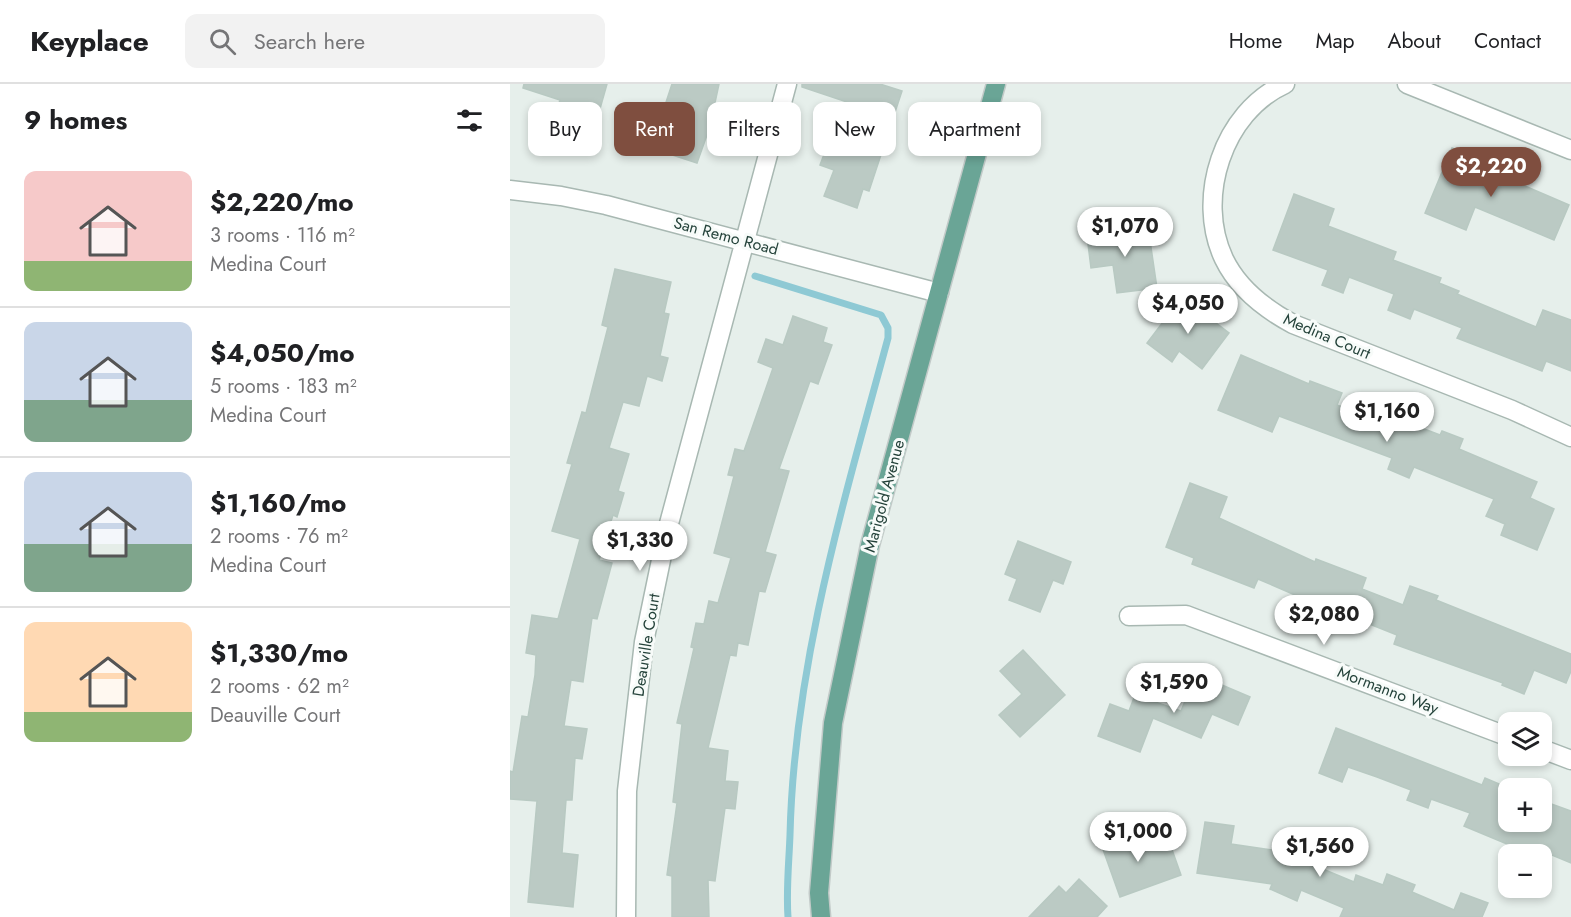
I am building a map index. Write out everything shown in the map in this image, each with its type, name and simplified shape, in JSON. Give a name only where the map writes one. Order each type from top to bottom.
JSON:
[{"type":"main road","name":"Marigold Avenue","points":[[821,917],[819,893],[833,723],[870,545],[996,84]]},
{"type":"street","name":"Deauville Court","points":[[626,917],[627,791],[644,642],[667,531],[787,84]]},
{"type":"street","name":"Medina Court","points":[[1285,84],[1264,98],[1241,121],[1224,147],[1217,169],[1213,195],[1214,221],[1224,258],[1235,277],[1272,313],[1293,324],[1512,410],[1571,437]]},
{"type":"street","points":[[1407,84],[1571,150]]},
{"type":"street","name":"San Remo Road","points":[[510,190],[561,196],[606,205],[939,293]]},
{"type":"street","name":"Mormanno Way","points":[[1129,616],[1186,615],[1498,732]]},
{"type":"street","points":[[1552,753],[1571,760]]},
{"type":"building","points":[[524,84],[607,84],[602,102],[559,102],[560,100],[523,88]]},
{"type":"building","points":[[672,84],[719,84],[715,102],[707,102],[707,135],[697,163],[676,156],[695,156],[695,102],[666,102]]},
{"type":"building","points":[[802,84],[880,84],[902,91],[896,109],[896,102],[847,102],[802,87]]},
{"type":"building","points":[[1452,148],[1492,165],[1490,171],[1569,205],[1554,240],[1475,207],[1466,230],[1425,213]]},
{"type":"building","points":[[823,156],[881,156],[869,191],[863,189],[857,208],[824,196],[834,170],[820,165]]},
{"type":"building","points":[[1294,194],[1334,209],[1328,226],[1396,252],[1393,260],[1441,278],[1439,283],[1459,291],[1457,294],[1536,327],[1543,310],[1571,320],[1571,371],[1546,361],[1542,371],[1457,338],[1462,328],[1414,309],[1410,319],[1388,310],[1394,294],[1349,277],[1343,293],[1322,285],[1328,270],[1273,250]]},
{"type":"building","points":[[1148,227],[1157,288],[1117,293],[1113,265],[1091,268],[1087,236]]},
{"type":"building","points":[[615,269],[671,282],[664,313],[669,314],[660,356],[668,358],[662,381],[647,376],[639,406],[623,402],[609,448],[629,454],[618,491],[624,493],[617,517],[613,515],[599,560],[612,563],[597,619],[592,618],[583,682],[571,680],[564,726],[587,729],[582,759],[575,758],[572,800],[566,800],[562,853],[578,855],[573,907],[528,902],[537,801],[510,799],[510,771],[513,772],[522,716],[528,717],[535,675],[536,655],[526,653],[532,615],[558,619],[580,539],[552,531],[572,464],[567,463],[582,412],[586,413],[608,327],[602,325]]},
{"type":"building","points":[[1182,297],[1229,333],[1202,369],[1179,351],[1172,362],[1147,343]]},
{"type":"building","points":[[793,316],[827,328],[823,342],[832,345],[818,384],[810,381],[779,469],[789,471],[765,552],[776,555],[765,592],[759,591],[748,645],[738,643],[736,656],[730,655],[708,748],[728,751],[725,781],[738,782],[735,809],[725,808],[715,881],[708,880],[709,917],[672,917],[672,876],[667,875],[677,803],[673,802],[682,724],[677,723],[694,648],[691,647],[696,623],[704,624],[709,601],[718,603],[731,558],[714,553],[734,476],[728,475],[735,449],[744,451],[773,368],[758,362],[766,339],[783,345]]},
{"type":"building","points":[[1241,355],[1309,384],[1310,381],[1342,393],[1337,405],[1371,418],[1372,415],[1404,427],[1406,422],[1440,435],[1442,431],[1463,439],[1459,449],[1537,482],[1530,498],[1554,509],[1537,550],[1501,535],[1505,524],[1486,516],[1494,499],[1414,467],[1409,478],[1388,469],[1392,458],[1279,416],[1272,432],[1218,410]]},
{"type":"building","points":[[1190,483],[1227,497],[1219,518],[1315,562],[1316,559],[1366,578],[1362,589],[1403,605],[1410,586],[1438,596],[1436,600],[1571,654],[1571,671],[1566,683],[1534,670],[1524,694],[1502,685],[1503,683],[1394,644],[1397,635],[1352,617],[1349,624],[1299,605],[1302,598],[1258,579],[1254,588],[1192,564],[1194,558],[1166,547]]},
{"type":"building","points":[[1018,541],[1071,562],[1063,584],[1053,580],[1040,612],[1009,600],[1017,579],[1005,574]]},
{"type":"building","points":[[1023,650],[1065,695],[1020,737],[999,715],[1022,694],[1000,671]]},
{"type":"building","points":[[1196,674],[1250,697],[1238,725],[1212,714],[1201,738],[1153,718],[1140,752],[1098,736],[1110,704],[1129,711],[1135,695],[1181,711]]},
{"type":"building","points":[[1336,728],[1482,785],[1485,778],[1498,784],[1498,832],[1552,832],[1552,804],[1571,811],[1571,863],[1552,855],[1552,844],[1507,844],[1464,826],[1470,813],[1431,799],[1428,808],[1407,800],[1411,790],[1377,777],[1348,767],[1342,782],[1319,773]]},
{"type":"building","points":[[1205,822],[1234,826],[1231,844],[1285,852],[1295,828],[1323,840],[1313,865],[1354,882],[1356,875],[1383,885],[1387,874],[1415,885],[1412,892],[1454,910],[1461,893],[1488,903],[1482,917],[1340,917],[1344,908],[1301,890],[1297,901],[1270,889],[1272,884],[1197,873]]},
{"type":"building","points":[[1130,830],[1135,844],[1152,838],[1156,849],[1170,844],[1181,875],[1120,897],[1100,841]]},
{"type":"building","points":[[1079,879],[1107,906],[1097,917],[1029,917],[1059,886],[1066,893]]},
{"type":"waterway","points":[[755,276],[881,315],[888,328],[888,338],[839,522],[811,646],[794,772],[787,897],[788,917]]}]
